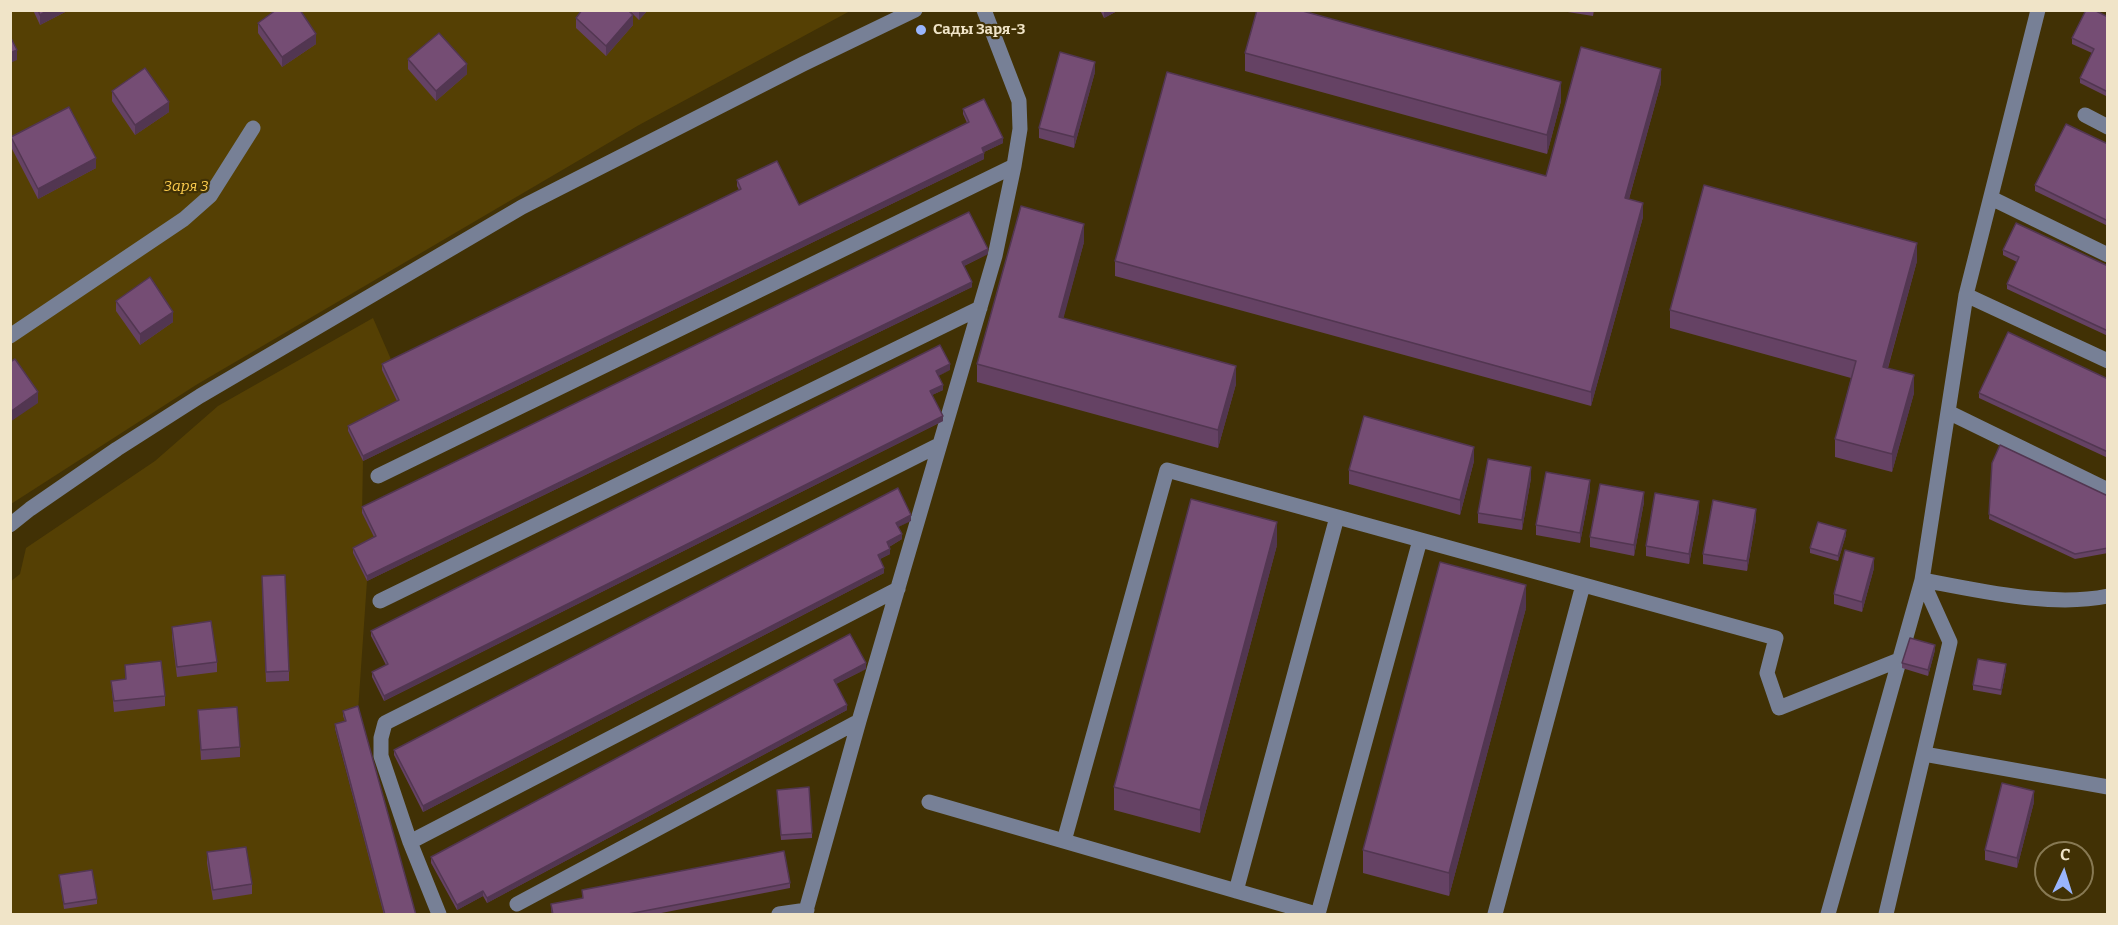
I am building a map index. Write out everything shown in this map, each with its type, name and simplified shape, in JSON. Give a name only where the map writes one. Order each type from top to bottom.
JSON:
[{"type":"street","points":[[10,525],[107,456],[200,396],[522,207],[803,64],[915,10]]},
{"type":"street","points":[[779,915],[806,912],[859,721],[995,256],[1020,129],[1019,101],[984,10]]},
{"type":"street","points":[[1828,915],[1922,580],[1966,295],[2038,10]]},
{"type":"street","points":[[2085,115],[2108,127]]},
{"type":"street","points":[[10,336],[184,219],[210,196],[253,128]]},
{"type":"street","points":[[378,476],[1014,166]]},
{"type":"street","points":[[1991,198],[2108,255]]},
{"type":"street","points":[[1966,295],[2108,361]]},
{"type":"street","points":[[380,601],[980,308]]},
{"type":"street","points":[[1948,412],[2108,490]]},
{"type":"street","points":[[439,915],[410,842],[381,756],[381,738],[386,723],[939,445]]},
{"type":"street","points":[[1064,841],[1167,470],[1776,638],[1767,673],[1779,708],[1899,660]]},
{"type":"street","points":[[1236,891],[1337,517]]},
{"type":"street","points":[[929,802],[1317,915],[1420,540]]},
{"type":"street","points":[[1922,580],[2025,598],[2094,599],[2108,596]]},
{"type":"street","points":[[1886,915],[1950,642],[1922,580]]},
{"type":"street","points":[[1495,915],[1583,585]]},
{"type":"street","points":[[410,842],[898,589]]},
{"type":"street","points":[[517,904],[859,721]]},
{"type":"street","points":[[1924,754],[2108,787]]},
{"type":"green space","name":"Заря 3","points":[[11,11],[850,11],[639,125],[196,385],[11,504]]},
{"type":"green space","points":[[373,318],[393,364],[399,405],[348,431],[363,461],[362,513],[376,541],[353,553],[367,581],[358,711],[346,726],[335,730],[384,914],[11,914],[10,582],[20,574],[26,548],[155,461],[218,406]]},
{"type":"building","points":[[38,10],[48,10],[40,15]]},
{"type":"building","points":[[276,10],[300,10],[316,34],[282,57],[258,23]]},
{"type":"building","points":[[582,10],[628,10],[633,15],[606,46],[576,18]]},
{"type":"building","points":[[1257,10],[1299,10],[1561,82],[1547,135],[1245,53]]},
{"type":"building","points":[[2086,10],[2094,10],[2108,17],[2108,92],[2080,78],[2094,49],[2072,38]]},
{"type":"building","points":[[439,33],[467,64],[436,91],[408,59]]},
{"type":"building","points":[[10,36],[17,50],[10,53]]},
{"type":"building","points":[[1581,47],[1661,69],[1625,198],[1643,203],[1591,392],[1115,261],[1167,72],[1546,176]]},
{"type":"building","points":[[1060,52],[1095,62],[1074,137],[1039,128]]},
{"type":"building","points":[[145,68],[169,102],[135,125],[112,91]]},
{"type":"building","points":[[984,99],[1003,138],[982,148],[984,153],[363,456],[348,426],[399,400],[382,364],[741,189],[737,180],[777,161],[799,205],[969,122],[963,109]]},
{"type":"building","points":[[69,107],[96,158],[38,189],[11,137]]},
{"type":"building","points":[[2066,124],[2108,144],[2108,221],[2035,185]]},
{"type":"building","points":[[1704,185],[1917,243],[1883,367],[1914,375],[1892,454],[1835,439],[1856,361],[1670,310]]},
{"type":"building","points":[[1021,206],[1084,224],[1059,317],[1236,366],[1218,430],[977,364]]},
{"type":"building","points":[[969,212],[988,249],[962,262],[972,282],[367,576],[353,548],[376,536],[362,507]]},
{"type":"building","points":[[2016,223],[2108,266],[2108,331],[2007,284],[2019,257],[2003,250]]},
{"type":"building","points":[[150,277],[173,312],[140,334],[116,301]]},
{"type":"building","points":[[2008,332],[2108,379],[2108,452],[1979,393]]},
{"type":"building","points":[[940,345],[950,364],[936,371],[943,385],[930,391],[943,416],[384,696],[372,672],[388,664],[371,631]]},
{"type":"building","points":[[15,359],[38,392],[10,412],[10,362]]},
{"type":"building","points":[[1364,416],[1474,447],[1460,500],[1349,470]]},
{"type":"building","points":[[2000,445],[2108,496],[2108,548],[2075,554],[1989,514],[1992,463]]},
{"type":"building","points":[[1488,459],[1531,467],[1522,520],[1478,513]]},
{"type":"building","points":[[1546,472],[1590,480],[1580,533],[1536,525]]},
{"type":"building","points":[[1600,484],[1644,492],[1634,545],[1590,537]]},
{"type":"building","points":[[898,488],[911,515],[896,523],[902,534],[887,542],[890,549],[878,555],[884,568],[423,806],[394,750]]},
{"type":"building","points":[[1655,493],[1699,501],[1689,554],[1646,546]]},
{"type":"building","points":[[1191,499],[1277,522],[1200,810],[1114,787]]},
{"type":"building","points":[[1713,500],[1756,509],[1747,561],[1703,554]]},
{"type":"building","points":[[1818,522],[1846,530],[1838,556],[1810,548]]},
{"type":"building","points":[[1845,550],[1874,558],[1862,602],[1834,594]]},
{"type":"building","points":[[1440,562],[1526,585],[1449,873],[1363,850]]},
{"type":"building","points":[[285,575],[289,671],[266,672],[262,576]]},
{"type":"building","points":[[211,621],[217,662],[177,667],[172,627]]},
{"type":"building","points":[[850,634],[866,663],[834,680],[847,705],[487,898],[483,891],[457,905],[431,857]]},
{"type":"building","points":[[1910,638],[1935,645],[1928,670],[1902,663]]},
{"type":"building","points":[[1978,659],[2006,664],[2001,690],[1973,685]]},
{"type":"building","points":[[161,661],[165,696],[114,701],[111,681],[126,679],[125,665]]},
{"type":"building","points":[[358,706],[416,915],[385,915],[335,724],[346,721],[343,711]]},
{"type":"building","points":[[237,707],[240,747],[201,750],[198,710]]},
{"type":"building","points":[[2002,783],[2034,791],[2017,858],[1985,850]]},
{"type":"building","points":[[809,787],[812,833],[781,835],[777,790]]},
{"type":"building","points":[[246,847],[252,884],[213,890],[207,852]]},
{"type":"building","points":[[784,851],[790,883],[623,915],[553,915],[551,904],[583,898],[582,890]]},
{"type":"building","points":[[92,870],[97,899],[64,904],[59,875]]},
{"type":"place","name":"Сады Заря-3","points":[[921,30]]}]
